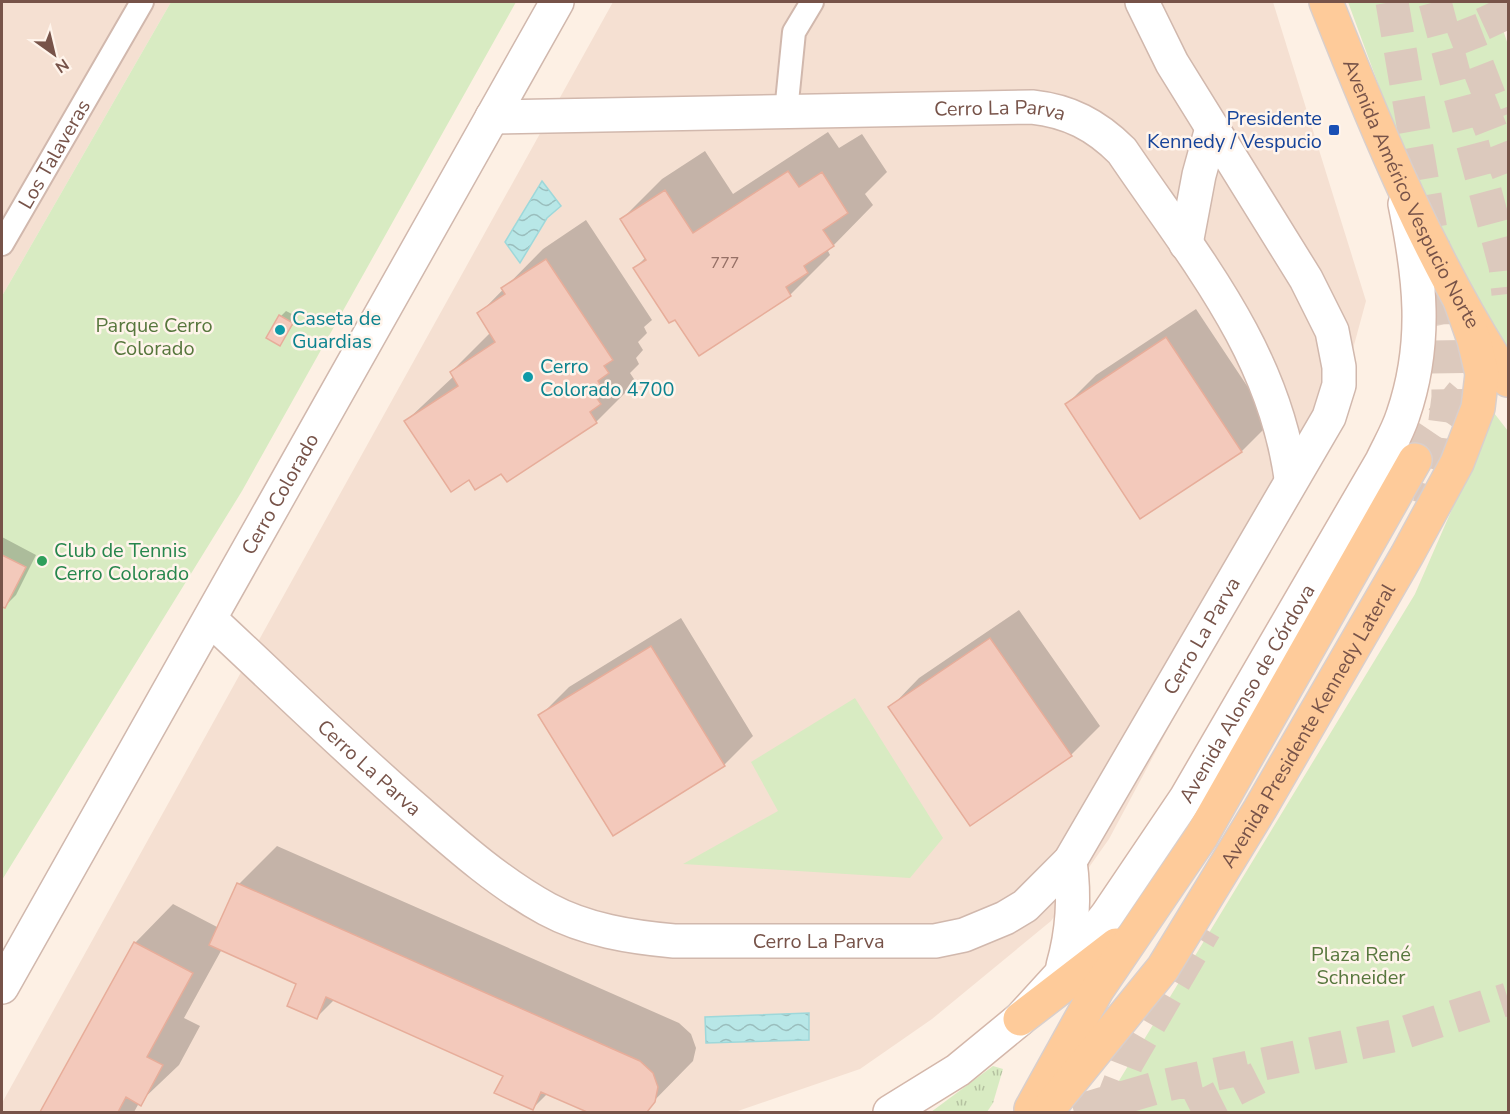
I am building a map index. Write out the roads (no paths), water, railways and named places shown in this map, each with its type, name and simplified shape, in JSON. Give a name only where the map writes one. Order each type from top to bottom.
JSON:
[{"type":"main road","name":"Avenida Américo Vespucio Norte","points":[[1326,2],[1400,179],[1461,303],[1509,380]]},
{"type":"main road","name":"Avenida Presidente Kennedy Lateral","points":[[1046,1113],[1163,968],[1260,809],[1407,555],[1457,463],[1478,408],[1482,374],[1474,340],[1461,303]]},
{"type":"main road","points":[[1029,1113],[1097,990],[1151,914],[1201,837],[1415,460]]},
{"type":"main road","points":[[1020,1019],[1083,972],[1151,914]]},
{"type":"main road","points":[[1070,1113],[1163,968]]},
{"type":"street","name":"Cerro Colorado","points":[[2,987],[557,2]]},
{"type":"street","name":"Cerro La Parva","points":[[210,619],[314,719],[464,851],[548,910],[602,930],[639,938],[674,941],[935,941],[964,935],[1005,918],[1040,894],[1070,861],[1329,417],[1335,402],[1340,367],[1332,331],[1306,279],[1172,63],[1142,2]]},
{"type":"street","name":"Cerro La Parva","points":[[492,117],[1032,107],[1062,112],[1092,125],[1122,151],[1234,315],[1255,355],[1273,398],[1286,440],[1292,478]]},
{"type":"street","points":[[1186,244],[1199,175],[1212,128]]},
{"type":"street","name":"Avenida Alonso de Córdova","points":[[890,1113],[958,1070],[1020,1019],[1061,974],[1107,915],[1164,834],[1382,461],[1403,416],[1414,373],[1420,304],[1418,268],[1400,179]]},
{"type":"street","points":[[1061,974],[1070,942],[1073,909],[1070,861]]},
{"type":"lane","name":"Los Talaveras","points":[[2,244],[142,2]]},
{"type":"lane","points":[[786,112],[792,40],[812,2]]},
{"type":"water","points":[[542,181],[561,206],[547,218],[520,263],[505,242]]},
{"type":"water","points":[[809,1013],[809,1040],[706,1043],[705,1017]]},
{"type":"tunnel","points":[[1392,2],[1447,324],[1448,397],[1439,468],[1429,505]]},
{"type":"tunnel","points":[[1435,2],[1505,266],[1508,294]]},
{"type":"tunnel","points":[[1491,2],[1508,39]]},
{"type":"tunnel","points":[[1460,20],[1498,118]]},
{"type":"tunnel","points":[[1479,99],[1508,173]]},
{"type":"tunnel","points":[[1415,460],[1451,407],[1495,360]]},
{"type":"tunnel","points":[[1108,1112],[1127,1063],[1205,929]]},
{"type":"tunnel","points":[[1074,1112],[1166,1085],[1393,1036],[1508,999]]},
{"type":"tunnel","points":[[1191,1112],[1258,1078]]},
{"type":"place","name":"Presidente Kennedy / Vespucio","points":[[1334,130]]},
{"type":"place","name":"Caseta de Guardias","points":[[280,330]]},
{"type":"place","name":"Cerro Colorado 4700","points":[[528,377]]},
{"type":"place","name":"Club de Tennis Cerro Colorado","points":[[42,561]]},
{"type":"park label","name":"Parque Cerro Colorado","points":[[154,336]]},
{"type":"park label","name":"Plaza René Schneider","points":[[1361,966]]}]
